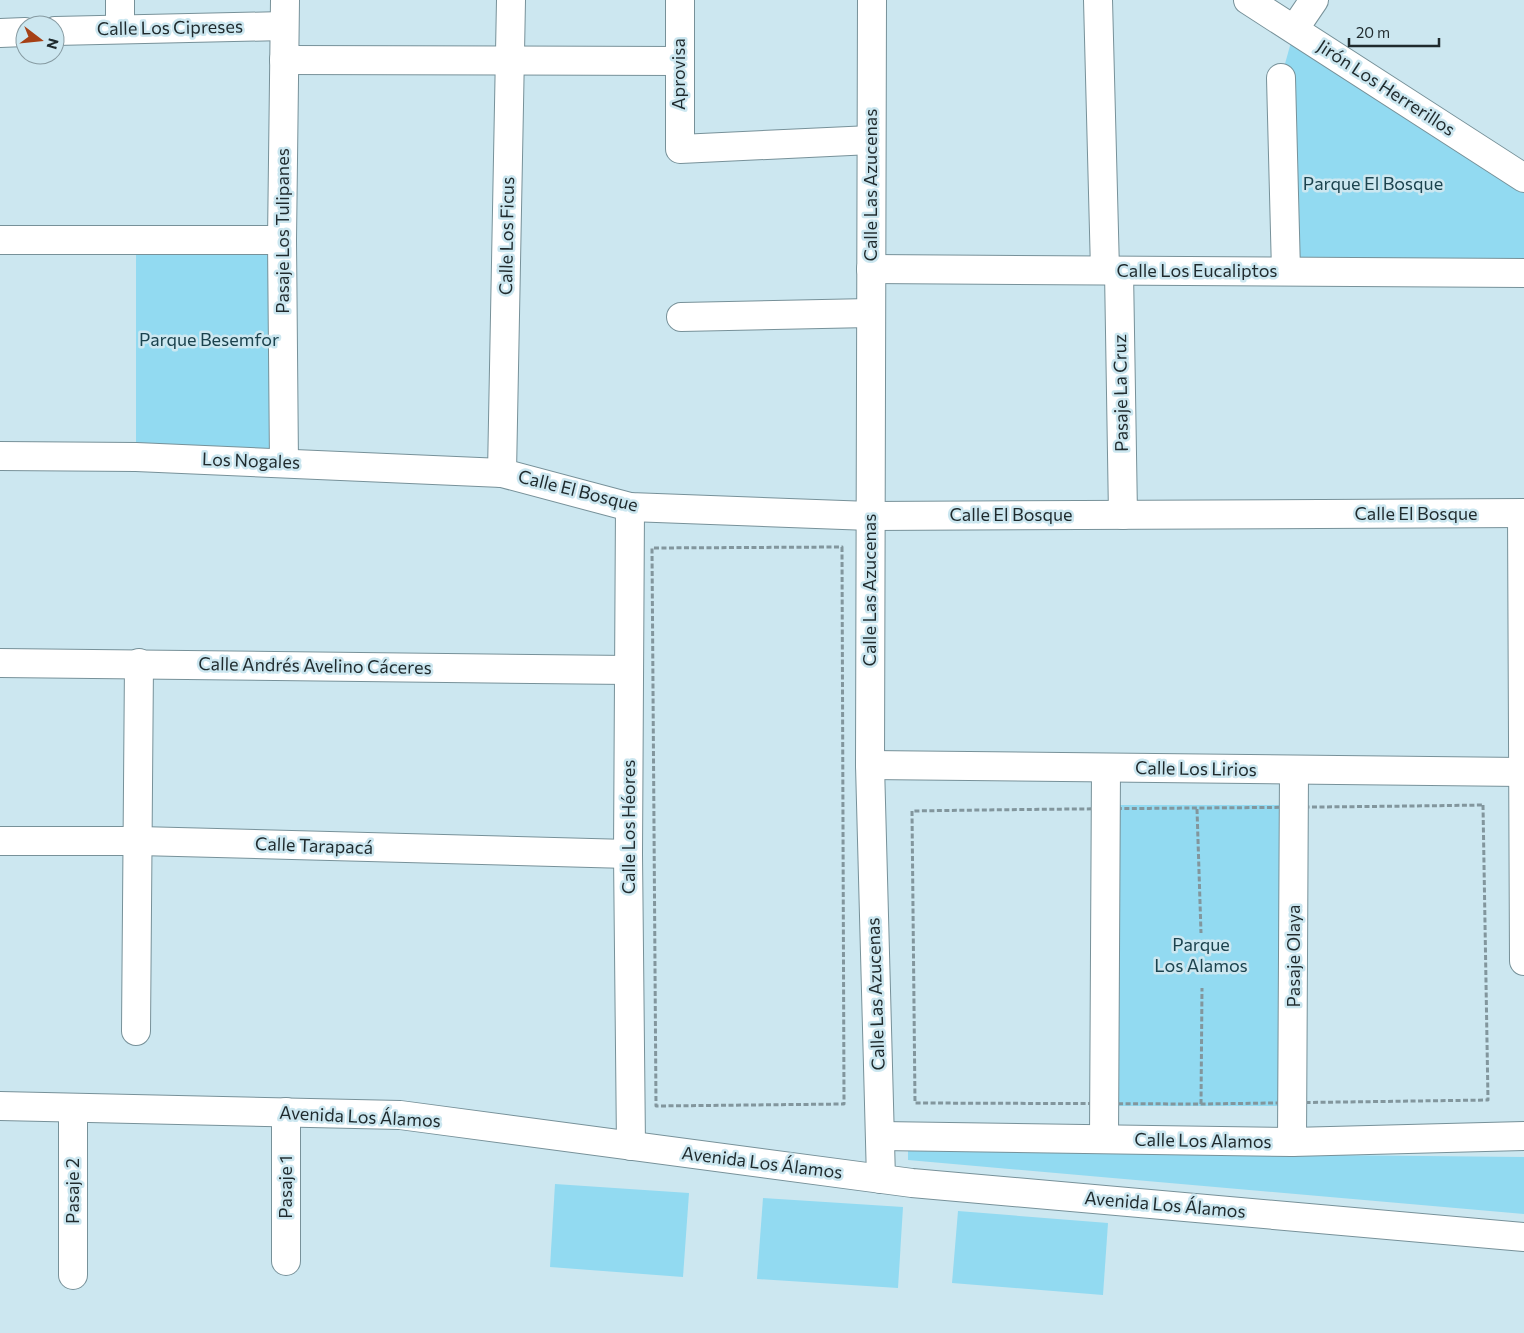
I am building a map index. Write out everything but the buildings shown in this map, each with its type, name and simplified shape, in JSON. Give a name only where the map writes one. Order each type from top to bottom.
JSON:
[{"type":"street","points":[[120,0],[120,28]]},
{"type":"street","name":"Calle Los Ficus","points":[[502,473],[511,0]]},
{"type":"street","name":"Aprovisa","points":[[680,0],[680,149],[872,140]]},
{"type":"street","name":"Calle Las Azucenas","points":[[872,0],[870,765],[881,1179]]},
{"type":"street","name":"Pasaje La Cruz","points":[[1098,0],[1123,515]]},
{"type":"street","name":"Jirón Los Herrerillos","points":[[1248,0],[1295,28],[1524,178]]},
{"type":"street","points":[[1295,28],[1314,0]]},
{"type":"street","name":"Calle Los Cipreses","points":[[65,31],[120,28],[284,13]]},
{"type":"street","name":"Pasaje Los Tulipanes","points":[[284,13],[282,240],[284,463]]},
{"type":"street","points":[[0,33],[15,32]]},
{"type":"street","points":[[284,60],[679,61]]},
{"type":"street","points":[[1281,78],[1286,271]]},
{"type":"street","points":[[0,240],[282,240]]},
{"type":"street","name":"Calle Los Eucaliptos","points":[[870,269],[1524,273]]},
{"type":"street","points":[[681,317],[870,313]]},
{"type":"street","name":"Los Nogales","points":[[0,456],[136,457],[502,473]]},
{"type":"street","name":"Calle El Bosque","points":[[502,473],[630,507],[870,516],[1523,513]]},
{"type":"street","name":"Calle Los Héores","points":[[630,507],[628,854],[631,1146]]},
{"type":"street","points":[[1523,513],[1522,772],[1524,961]]},
{"type":"street","name":"Calle Andrés Avelino Cáceres","points":[[0,663],[139,663],[629,670]]},
{"type":"street","points":[[136,1031],[139,663]]},
{"type":"street","name":"Calle Los Lirios","points":[[870,765],[1522,772]]},
{"type":"street","points":[[1104,1139],[1104,808],[1106,768]]},
{"type":"street","name":"Pasaje Olaya","points":[[1292,1142],[1294,1103],[1294,770]]},
{"type":"street","name":"Calle Tarapacá","points":[[0,841],[139,841],[628,854]]},
{"type":"street","name":"Avenida Los Álamos","points":[[0,1106],[400,1115],[881,1179],[1524,1237]]},
{"type":"street","name":"Pasaje 2","points":[[73,1108],[73,1275]]},
{"type":"street","name":"Pasaje 1","points":[[286,1112],[286,1261]]},
{"type":"street","name":"Calle Los Alamos","points":[[881,1136],[1292,1142],[1524,1136]]},
{"type":"path","points":[[652,548],[842,547]]},
{"type":"path","points":[[1483,804],[1488,1100],[1201,1104],[915,1103],[912,811],[1104,808],[1197,809],[1483,804]]},
{"type":"path","points":[[1197,809],[1201,933]]},
{"type":"path","points":[[1201,1104],[1202,988]]},
{"type":"path","points":[[656,1106],[844,1104]]},
{"type":"green space","name":"Parque El Bosque","points":[[1295,28],[1524,178],[1524,273],[1286,271],[1281,78]]},
{"type":"green space","name":"Parque Besemfor","points":[[136,240],[282,240],[284,463],[136,457]]},
{"type":"green space","name":"Parque Los Alamos","points":[[1117,805],[1287,805],[1285,1106],[1116,1106]]},
{"type":"green space","points":[[908,1151],[1524,1157],[1524,1214],[908,1160]]},
{"type":"green space","points":[[555,1184],[689,1193],[683,1277],[550,1267]]},
{"type":"green space","points":[[763,1198],[903,1207],[898,1288],[757,1279]]},
{"type":"green space","points":[[958,1211],[1108,1223],[1103,1295],[952,1283]]}]
